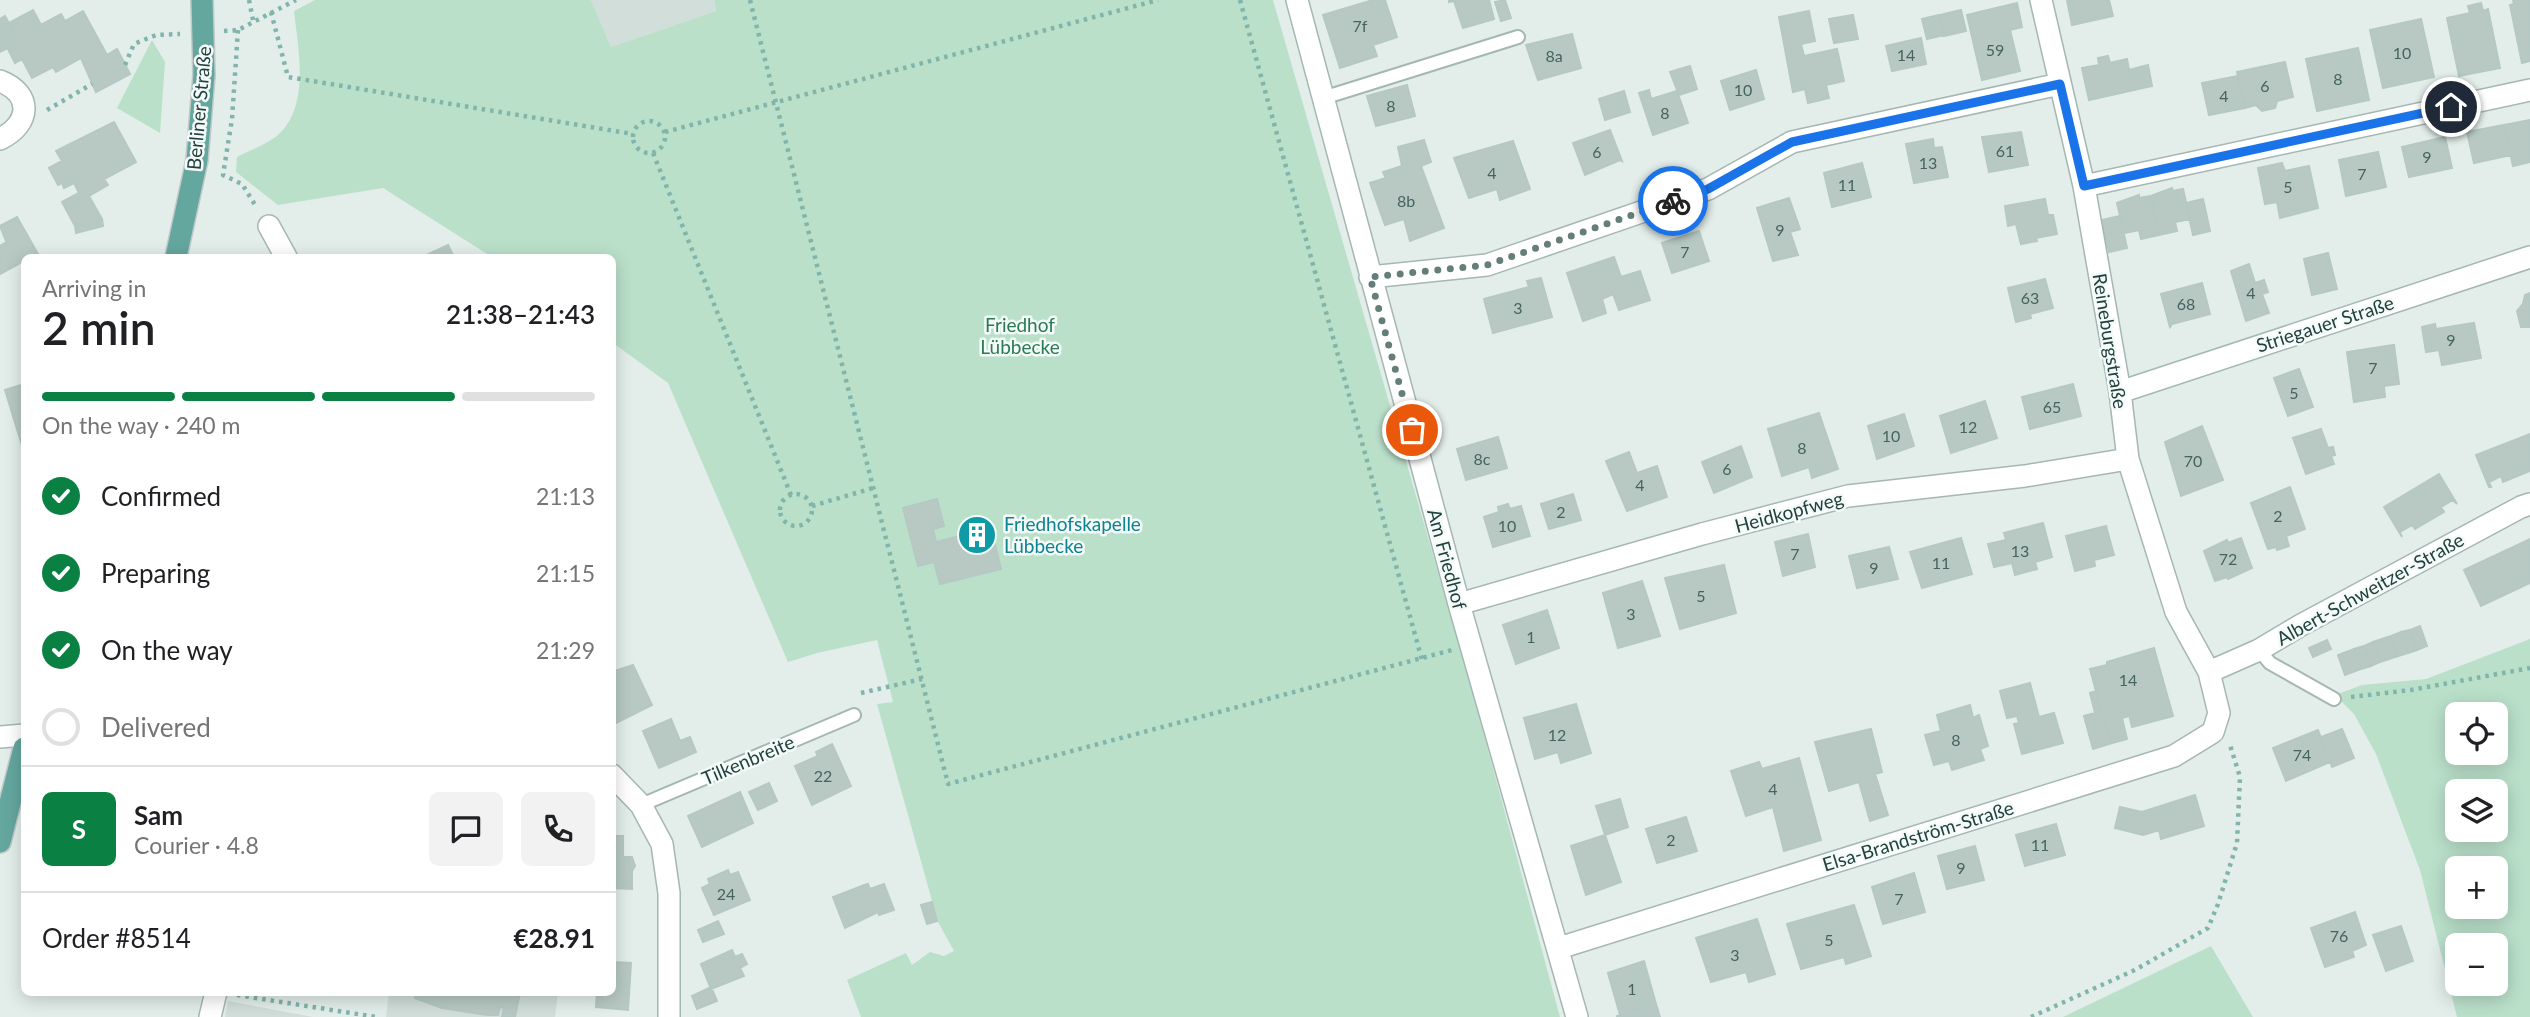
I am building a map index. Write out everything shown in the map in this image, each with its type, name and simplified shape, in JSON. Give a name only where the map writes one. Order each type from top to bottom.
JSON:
[{"type":"main road","name":"Berliner Straße","points":[[177,254],[197,160],[204,75],[205,33],[202,0]]},
{"type":"main road","points":[[0,842],[21,760]]},
{"type":"street","name":"Am Friedhof","points":[[1297,0],[1459,604],[1577,1017]]},
{"type":"street","name":"Reineburgstraße","points":[[2041,0],[2084,186],[2120,391],[2128,459],[2176,612],[2209,672]]},
{"type":"street","points":[[0,81],[12,86],[22,96],[24,111],[18,126],[0,139]]},
{"type":"street","points":[[1370,277],[1487,265],[1708,189],[1792,142],[2060,84]]},
{"type":"street","points":[[2084,186],[2530,90]]},
{"type":"street","points":[[268,226],[284,254]]},
{"type":"street","name":"Striegauer Straße","points":[[2120,391],[2530,257]]},
{"type":"street","name":"Heidkopfweg","points":[[1459,604],[1702,534],[1848,496],[2025,475],[2128,459]]},
{"type":"street","name":"Albert-Schweitzer-Straße","points":[[2209,672],[2259,650],[2530,504]]},
{"type":"street","points":[[2209,672],[2219,713]]},
{"type":"street","name":"Elsa-Brandström-Straße","points":[[1559,948],[2174,755],[2213,732],[2219,713]]},
{"type":"street","points":[[0,737],[21,735]]},
{"type":"street","points":[[616,779],[641,804],[662,845],[669,893],[669,1017]]},
{"type":"street","points":[[210,1017],[222,996]]},
{"type":"lane","points":[[1323,98],[1518,37]]},
{"type":"lane","points":[[2259,650],[2270,663],[2294,679],[2334,699]]},
{"type":"lane","name":"Tilkenbreite","points":[[641,804],[854,715]]},
{"type":"path","points":[[249,0],[253,20]]},
{"type":"path","points":[[125,65],[134,44],[156,35],[238,30],[296,0]]},
{"type":"path","points":[[750,0],[948,783],[1471,645]]},
{"type":"path","points":[[665,132],[1158,0]]},
{"type":"path","points":[[1240,0],[1422,660]]},
{"type":"path","points":[[271,12],[288,77],[633,134]]},
{"type":"path","points":[[238,30],[232,119],[223,175],[242,184],[268,226]]},
{"type":"path","points":[[18,126],[92,84]]},
{"type":"path","points":[[648,121],[659,124],[665,132],[665,143],[653,153],[647,154],[638,149],[633,134],[639,125],[648,121]]},
{"type":"path","points":[[653,153],[791,495]]},
{"type":"path","points":[[812,506],[873,488]]},
{"type":"path","points":[[791,495],[806,497],[812,506],[807,521],[797,525],[788,523],[782,516],[781,506],[791,495]]},
{"type":"path","points":[[2334,699],[2411,690],[2530,668]]},
{"type":"path","points":[[861,692],[922,679]]},
{"type":"path","points":[[2031,1017],[2135,970],[2208,928],[2237,843],[2240,777],[2219,713]]},
{"type":"path","points":[[243,996],[376,1017]]},
{"type":"shaded area","points":[[591,0],[714,0],[716,11],[611,47]]},
{"type":"shaded area","points":[[389,996],[558,996],[555,1017],[386,1017]]},
{"type":"shaded area","points":[[228,1001],[313,1017],[225,1017]]},
{"type":"green space","name":"Friedhof Lübbecke","points":[[315,0],[591,0],[611,47],[716,11],[714,0],[1273,0],[1470,683],[1560,1017],[861,1017],[847,980],[906,953],[912,965],[930,952],[944,956],[954,951],[938,922],[877,704],[893,702],[877,640],[788,662],[668,383],[616,345],[616,254],[487,254],[383,188],[278,205],[236,172],[237,157],[280,133],[295,106],[300,75],[294,11]]},
{"type":"green space","points":[[152,40],[165,62],[160,133],[117,108]]},
{"type":"green space","points":[[2530,639],[2530,1017],[2457,1017],[2452,996],[2508,996],[2508,933],[2445,933],[2445,969],[2420,870],[2376,754],[2354,714],[2335,695],[2362,685],[2426,679]]},
{"type":"green space","points":[[2211,946],[2253,1017],[2063,1017]]},
{"type":"building","points":[[1373,0],[1385,0],[1397,37],[1373,45],[1377,56],[1340,68],[1323,15]]},
{"type":"building","points":[[1449,0],[1489,0],[1494,19],[1463,28],[1454,1]]},
{"type":"building","points":[[1505,0],[1511,18],[1501,21],[1495,2]]},
{"type":"building","points":[[2067,0],[2109,0],[2113,16],[2072,25]]},
{"type":"building","points":[[2513,0],[2530,0],[2530,61],[2522,63],[2510,5],[2514,4]]},
{"type":"building","points":[[2017,3],[2022,27],[2010,30],[2020,71],[1982,80],[1967,15]]},
{"type":"building","points":[[2481,3],[2483,11],[2488,9],[2500,68],[2459,76],[2447,18],[2470,13],[2468,6]]},
{"type":"building","points":[[33,10],[41,25],[61,14],[65,21],[83,11],[107,55],[117,49],[130,74],[96,92],[81,58],[56,72],[53,67],[32,78],[22,59],[15,63],[2,37],[13,31],[9,23]]},
{"type":"building","points":[[1961,10],[1966,31],[1944,36],[1940,15]]},
{"type":"building","points":[[1809,11],[1815,41],[1801,44],[1804,56],[1837,49],[1844,81],[1826,85],[1829,98],[1808,103],[1805,89],[1793,92],[1779,17]]},
{"type":"building","points":[[1853,15],[1858,39],[1834,43],[1829,19]]},
{"type":"building","points":[[1939,15],[1944,35],[1927,39],[1922,19]]},
{"type":"building","points":[[5,16],[13,31],[2,37],[8,48],[0,52],[0,19]]},
{"type":"building","points":[[2421,19],[2434,77],[2383,88],[2370,30]]},
{"type":"building","points":[[1572,34],[1581,68],[1538,80],[1526,45]]},
{"type":"building","points":[[1921,38],[1926,64],[1892,71],[1886,46]]},
{"type":"building","points":[[2358,48],[2369,100],[2317,111],[2306,59]]},
{"type":"building","points":[[2108,56],[2110,63],[2127,59],[2129,70],[2148,65],[2152,86],[2089,100],[2082,68],[2099,65],[2098,58]]},
{"type":"building","points":[[2285,62],[2293,97],[2277,101],[2275,108],[2262,111],[2256,105],[2245,108],[2237,72]]},
{"type":"building","points":[[1690,66],[1697,89],[1679,95],[1670,72]]},
{"type":"building","points":[[1756,70],[1764,99],[1730,110],[1721,81]]},
{"type":"building","points":[[2238,76],[2245,108],[2209,115],[2202,83]]},
{"type":"building","points":[[1407,85],[1415,116],[1376,126],[1367,96]]},
{"type":"building","points":[[1649,90],[1651,99],[1677,91],[1688,123],[1653,135],[1639,93]]},
{"type":"building","points":[[1624,91],[1630,112],[1605,120],[1599,99]]},
{"type":"building","points":[[2530,120],[2530,162],[2513,166],[2504,125]]},
{"type":"building","points":[[114,122],[136,162],[104,179],[108,185],[89,196],[102,219],[75,226],[62,202],[79,193],[74,183],[64,188],[62,183],[58,185],[49,168],[62,161],[56,151]]},
{"type":"building","points":[[2504,125],[2511,155],[2474,163],[2467,132]]},
{"type":"building","points":[[1610,130],[1622,161],[1585,175],[1573,143]]},
{"type":"building","points":[[2021,132],[2028,165],[1989,172],[1982,137]]},
{"type":"building","points":[[2445,137],[2452,168],[2409,177],[2402,147]]},
{"type":"building","points":[[1933,139],[1934,148],[1942,147],[1948,177],[1914,183],[1906,144]]},
{"type":"building","points":[[1424,140],[1431,162],[1421,166],[1444,228],[1410,241],[1404,219],[1385,225],[1370,183],[1386,178],[1383,172],[1402,166],[1398,147]]},
{"type":"building","points":[[1513,141],[1530,189],[1500,200],[1497,189],[1469,198],[1454,158]]},
{"type":"building","points":[[2378,152],[2386,187],[2346,196],[2339,160]]},
{"type":"building","points":[[1862,163],[1871,197],[1832,207],[1824,173]]},
{"type":"building","points":[[2282,163],[2285,171],[2309,166],[2318,208],[2280,218],[2277,202],[2265,204],[2258,168]]},
{"type":"building","points":[[2172,188],[2173,191],[2183,189],[2190,219],[2175,222],[2177,231],[2159,235],[2151,196]]},
{"type":"building","points":[[2139,195],[2139,198],[2151,196],[2159,235],[2141,239],[2139,230],[2124,233],[2117,203]]},
{"type":"building","points":[[1789,198],[1800,229],[1790,232],[1798,255],[1773,261],[1757,208]]},
{"type":"building","points":[[2045,199],[2048,215],[2053,215],[2057,234],[2021,244],[2016,224],[2008,226],[2005,206]]},
{"type":"building","points":[[2203,199],[2210,231],[2193,235],[2186,203]]},
{"type":"building","points":[[2120,216],[2127,248],[2109,252],[2102,220]]},
{"type":"building","points":[[17,217],[38,254],[21,254],[21,263],[0,274],[0,246],[5,243],[8,246],[0,226]]},
{"type":"building","points":[[102,219],[103,226],[76,233],[75,226]]},
{"type":"building","points":[[1699,231],[1709,261],[1672,273],[1662,243]]},
{"type":"building","points":[[448,245],[452,254],[428,254]]},
{"type":"building","points":[[2328,253],[2337,289],[2312,295],[2304,259]]},
{"type":"building","points":[[1614,257],[1621,277],[1640,271],[1650,300],[1619,310],[1613,294],[1602,299],[1606,313],[1583,321],[1567,273]]},
{"type":"building","points":[[2249,264],[2255,283],[2264,280],[2268,292],[2262,294],[2269,313],[2246,321],[2231,271]]},
{"type":"building","points":[[1541,278],[1552,317],[1493,333],[1484,299],[1529,287],[1527,281]]},
{"type":"building","points":[[2045,279],[2053,308],[2030,314],[2031,318],[2016,322],[2008,288]]},
{"type":"building","points":[[2202,283],[2210,314],[2172,324],[2170,327],[2161,294]]},
{"type":"building","points":[[2530,293],[2530,327],[2521,327],[2517,311],[2523,304],[2525,295]]},
{"type":"building","points":[[2474,323],[2481,358],[2442,365],[2439,350],[2426,352],[2422,327],[2435,324],[2436,329]]},
{"type":"building","points":[[2394,345],[2399,384],[2384,386],[2385,397],[2354,402],[2347,352]]},
{"type":"building","points":[[2299,369],[2313,407],[2288,416],[2274,378]]},
{"type":"building","points":[[2073,384],[2081,416],[2030,429],[2022,397]]},
{"type":"building","points":[[21,385],[21,442],[5,390]]},
{"type":"building","points":[[1985,401],[1997,438],[1951,453],[1940,416]]},
{"type":"building","points":[[1819,413],[1838,469],[1812,478],[1809,467],[1782,476],[1768,429]]},
{"type":"building","points":[[1904,414],[1914,446],[1877,459],[1868,426]]},
{"type":"building","points":[[2202,426],[2223,480],[2181,496],[2165,442]]},
{"type":"building","points":[[2321,429],[2328,448],[2333,447],[2335,455],[2331,456],[2334,464],[2306,474],[2293,438]]},
{"type":"building","points":[[2530,434],[2530,471],[2503,482],[2501,476],[2489,482],[2489,487],[2476,455]]},
{"type":"building","points":[[1498,437],[1507,468],[1466,480],[1457,449]]},
{"type":"building","points":[[1741,446],[1752,477],[1714,493],[1702,462]]},
{"type":"building","points":[[1629,452],[1637,473],[1657,466],[1667,497],[1627,511],[1606,461]]},
{"type":"building","points":[[2439,474],[2457,504],[2453,500],[2441,507],[2444,512],[2415,529],[2412,525],[2400,532],[2402,537],[2384,507]]},
{"type":"building","points":[[2290,487],[2305,529],[2286,536],[2289,546],[2277,550],[2276,547],[2268,549],[2251,503]]},
{"type":"building","points":[[1573,494],[1581,520],[1549,529],[1541,504]]},
{"type":"building","name":"Friedhofskapelle Lübbecke","points":[[937,499],[944,526],[933,529],[936,542],[991,528],[1001,569],[940,584],[934,562],[918,566],[903,508]]},
{"type":"building","points":[[1508,504],[1510,509],[1521,506],[1530,536],[1493,547],[1484,517],[1499,512],[1498,507]]},
{"type":"building","points":[[2043,523],[2052,557],[2035,562],[2037,569],[2015,575],[2012,563],[1994,567],[1988,544],[2006,540],[2004,533]]},
{"type":"building","points":[[2106,526],[2114,555],[2094,560],[2095,566],[2075,571],[2066,536]]},
{"type":"building","points":[[1808,534],[1815,567],[1783,576],[1775,542]]},
{"type":"building","points":[[1961,538],[1972,574],[1922,588],[1910,552]]},
{"type":"building","points":[[2241,538],[2252,568],[2228,579],[2227,577],[2215,581],[2204,551],[2227,540],[2228,543]]},
{"type":"building","points":[[2530,539],[2530,583],[2481,606],[2464,570]]},
{"type":"building","points":[[1889,547],[1898,579],[1857,588],[1849,556]]},
{"type":"building","points":[[1724,565],[1736,613],[1680,629],[1665,578]]},
{"type":"building","points":[[1642,581],[1660,636],[1618,648],[1603,593]]},
{"type":"building","points":[[1547,610],[1559,648],[1516,664],[1503,625]]},
{"type":"building","points":[[2420,626],[2427,646],[2417,650],[2410,630]]},
{"type":"building","points":[[2410,630],[2417,650],[2408,653],[2401,632]]},
{"type":"building","points":[[2401,632],[2408,653],[2398,656],[2391,636]]},
{"type":"building","points":[[2391,636],[2398,656],[2389,659],[2382,639]]},
{"type":"building","points":[[2382,639],[2389,659],[2380,662],[2373,642]]},
{"type":"building","points":[[2327,640],[2331,649],[2313,657],[2309,648]]},
{"type":"building","points":[[2373,642],[2380,662],[2371,666],[2364,646]]},
{"type":"building","points":[[2364,646],[2371,666],[2361,669],[2354,649]]},
{"type":"building","points":[[2154,648],[2173,716],[2132,727],[2127,706],[2102,713],[2090,669]]},
{"type":"building","points":[[2354,649],[2361,669],[2345,675],[2338,655]]},
{"type":"building","points":[[633,665],[652,705],[616,723],[616,671]]},
{"type":"building","points":[[2030,683],[2039,717],[2054,713],[2063,743],[2022,754],[2014,724],[2019,723],[2017,716],[2007,718],[2000,691]]},
{"type":"building","points":[[2096,691],[2102,713],[2127,706],[2129,716],[2122,718],[2127,739],[2112,743],[2106,722],[2087,727],[2084,716],[2095,713],[2090,693]]},
{"type":"building","points":[[1576,704],[1591,753],[1561,763],[1558,752],[1535,759],[1524,718]]},
{"type":"building","points":[[1970,705],[1973,718],[1979,715],[1988,746],[1980,749],[1984,760],[1952,770],[1949,761],[1934,765],[1925,735],[1941,731],[1937,715]]},
{"type":"building","points":[[671,719],[680,741],[690,737],[696,752],[659,768],[643,731]]},
{"type":"building","points":[[2106,722],[2112,743],[2093,749],[2087,727]]},
{"type":"building","points":[[1871,729],[1882,772],[1875,774],[1888,815],[1870,821],[1859,782],[1829,791],[1815,742]]},
{"type":"building","points":[[2342,729],[2354,758],[2332,767],[2321,737]]},
{"type":"building","points":[[2318,730],[2330,762],[2286,781],[2273,748]]},
{"type":"building","points":[[832,744],[851,786],[812,805],[795,766],[818,756],[816,752]]},
{"type":"building","points":[[1799,758],[1821,840],[1784,851],[1773,807],[1746,816],[1731,771],[1759,762],[1762,769]]},
{"type":"building","points":[[769,783],[777,801],[758,810],[749,792]]},
{"type":"building","points":[[740,792],[753,823],[702,847],[688,816]]},
{"type":"building","points":[[2195,795],[2204,826],[2161,839],[2159,830],[2143,835],[2115,828],[2120,807],[2142,812]]},
{"type":"building","points":[[1620,799],[1628,827],[1605,835],[1596,806]]},
{"type":"building","points":[[1686,817],[1697,851],[1657,863],[1646,829]]},
{"type":"building","points":[[2056,824],[2065,855],[2025,866],[2016,835]]},
{"type":"building","points":[[1605,835],[1621,882],[1586,895],[1571,846]]},
{"type":"building","points":[[616,836],[623,836],[623,857],[632,857],[635,866],[632,871],[632,889],[616,888]]},
{"type":"building","points":[[1975,846],[1984,880],[1947,889],[1938,856]]},
{"type":"building","points":[[728,870],[730,875],[738,872],[750,900],[714,915],[702,888],[710,884],[708,879]]},
{"type":"building","points":[[1914,873],[1925,912],[1883,924],[1872,887]]},
{"type":"building","points":[[868,884],[870,889],[884,884],[894,910],[879,915],[878,912],[845,928],[833,897]]},
{"type":"building","points":[[932,902],[937,921],[927,924],[921,905]]},
{"type":"building","points":[[1854,905],[1871,956],[1846,964],[1844,957],[1801,969],[1787,924]]},
{"type":"building","points":[[2355,912],[2366,945],[2352,951],[2354,957],[2325,967],[2311,928]]},
{"type":"building","points":[[1757,919],[1775,974],[1749,982],[1746,972],[1711,982],[1696,938]]},
{"type":"building","points":[[718,921],[724,934],[703,942],[698,930]]},
{"type":"building","points":[[2401,926],[2413,961],[2386,971],[2373,935]]},
{"type":"building","points":[[732,950],[735,957],[742,954],[747,964],[740,968],[744,976],[711,989],[701,964]]},
{"type":"building","points":[[1644,961],[1656,1004],[1620,1015],[1608,973]]},
{"type":"building","points":[[616,962],[631,963],[628,1010],[596,1007],[597,996],[616,996]]},
{"type":"building","points":[[711,987],[717,1001],[697,1009],[692,996]]},
{"type":"building","points":[[519,996],[515,1017],[502,1017],[504,1008],[500,1007],[498,1015],[487,1015],[442,1008],[415,998]]},
{"type":"building","points":[[1656,1004],[1660,1017],[1617,1017],[1617,1016]]},
{"type":"way so far","points":[[1412,430],[1370,277],[1487,265],[1673,201]]},
{"type":"place","name":"Friedhofskapelle Lübbecke","points":[[977,535]]},
{"type":"route","points":[[1673,201],[1708,189],[1792,142],[2060,84],[2084,186],[2451,107]]}]
